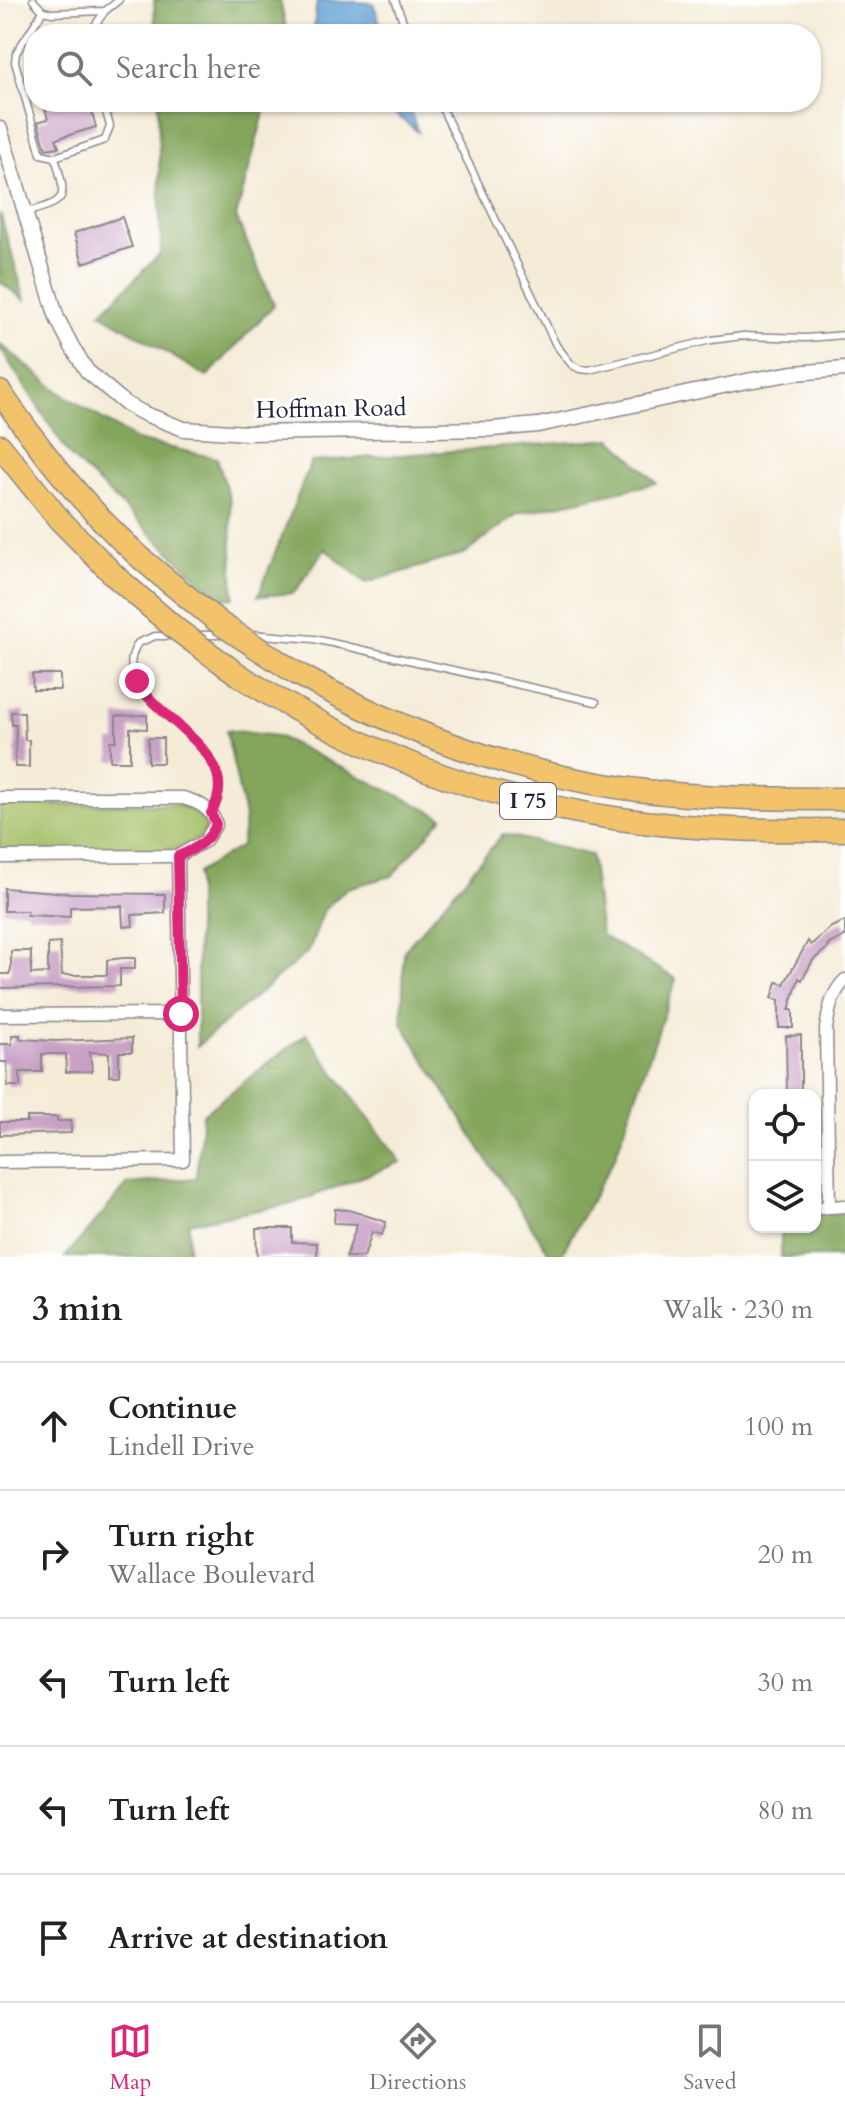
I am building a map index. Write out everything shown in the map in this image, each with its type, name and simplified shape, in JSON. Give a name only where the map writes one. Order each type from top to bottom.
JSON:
[{"type":"highway","name":"I 75","points":[[0,392],[46,456],[85,502],[163,577],[221,624],[296,673],[404,728],[460,749],[547,773],[616,787],[687,795],[845,799]]},
{"type":"highway","name":"I 75","points":[[0,446],[52,512],[116,577],[176,629],[236,673],[301,712],[374,748],[449,777],[535,803],[584,813],[663,824],[845,830]]},
{"type":"street","name":"Hoffman Road","points":[[0,129],[57,318],[72,347],[87,371],[126,404],[184,429],[247,433],[523,426],[587,416],[747,381],[845,369]]},
{"type":"street","points":[[0,798],[169,797],[193,800],[211,813],[216,824],[212,834],[200,845],[178,856],[0,857]]},
{"type":"street","points":[[0,1162],[183,1160],[178,856]]},
{"type":"street","points":[[829,1206],[826,1029],[829,1004],[841,984]]},
{"type":"street","points":[[0,1015],[181,1014]]},
{"type":"street","points":[[821,1207],[845,1206]]},
{"type":"lane","points":[[33,0],[43,11],[105,11]]},
{"type":"lane","points":[[96,24],[105,11],[119,0]]},
{"type":"lane","points":[[395,0],[404,24]]},
{"type":"lane","points":[[35,24],[43,11]]},
{"type":"lane","points":[[24,41],[16,53],[15,62],[24,94]]},
{"type":"lane","points":[[29,112],[41,154],[55,157],[105,140],[110,126],[106,112]]},
{"type":"lane","points":[[444,112],[556,345],[564,358],[580,369],[623,363],[711,340],[743,336],[806,338],[845,335]]},
{"type":"lane","points":[[25,213],[62,199],[64,189],[55,157]]},
{"type":"lane","points":[[211,813],[219,795],[220,782],[211,761],[190,735],[152,702],[137,681],[133,655],[135,647],[145,639],[155,636],[259,634],[314,639],[596,702]]},
{"type":"green space","points":[[154,0],[280,0],[285,24],[155,24]]},
{"type":"green space","points":[[158,112],[264,112],[236,217],[274,305],[207,377],[101,313],[161,253]]},
{"type":"green space","points":[[0,213],[25,300],[0,282]]},
{"type":"green space","points":[[0,344],[61,393],[136,440],[217,458],[230,501],[234,598],[219,599],[70,456]]},
{"type":"green space","points":[[612,439],[657,483],[517,514],[466,553],[366,583],[325,549],[294,593],[258,596],[311,462]]},
{"type":"green space","points":[[226,730],[277,736],[443,817],[392,876],[347,888],[324,910],[309,951],[197,1046],[197,873],[241,846],[245,818]]},
{"type":"green space","points":[[177,804],[201,814],[206,822],[202,835],[179,847],[163,851],[0,852],[0,805]]},
{"type":"green space","points":[[503,834],[591,855],[601,935],[676,979],[615,1157],[560,1257],[552,1257],[402,1023],[404,951]]},
{"type":"green space","points":[[306,1034],[401,1162],[292,1204],[189,1223],[188,1257],[65,1257],[128,1184],[196,1178],[203,1114]]},
{"type":"green space","points":[[821,1214],[845,1214],[845,1257],[781,1257],[781,1233],[821,1233]]},
{"type":"water","points":[[317,0],[373,3],[380,24],[314,24]]},
{"type":"water","points":[[393,112],[411,112],[418,132]]},
{"type":"building","points":[[46,112],[92,112],[96,127],[56,139],[59,147],[46,149],[38,122],[48,119]]},
{"type":"building","points":[[122,217],[132,247],[83,263],[74,233]]},
{"type":"building","points":[[32,674],[60,674],[60,690],[33,690]]},
{"type":"building","points":[[11,712],[24,712],[25,740],[29,740],[29,767],[15,767],[16,725],[12,725]]},
{"type":"building","points":[[147,715],[147,729],[130,728],[130,761],[110,761],[110,741],[116,741],[116,716]]},
{"type":"building","points":[[148,738],[163,738],[163,763],[148,763]]},
{"type":"building","points":[[4,888],[70,893],[165,894],[165,913],[132,915],[133,926],[123,927],[122,906],[70,907],[70,917],[27,915],[27,911],[4,911]]},
{"type":"building","points":[[845,921],[845,936],[827,945],[829,947],[813,960],[802,980],[799,978],[789,1010],[793,1010],[793,1028],[779,1028],[779,1000],[772,998],[777,982],[784,984],[808,941],[811,945],[831,927]]},
{"type":"building","points":[[60,943],[62,975],[107,975],[107,960],[123,958],[135,958],[135,969],[120,969],[120,986],[0,988],[0,974],[9,974],[11,969],[11,951],[31,951],[31,974],[48,973],[48,944]]},
{"type":"building","points":[[12,1035],[20,1035],[20,1039],[56,1041],[132,1038],[132,1052],[119,1052],[119,1076],[109,1076],[109,1053],[90,1052],[92,1071],[66,1072],[66,1054],[42,1054],[42,1072],[20,1072],[20,1086],[8,1086],[7,1062],[0,1062],[0,1044],[12,1044]]},
{"type":"building","points":[[801,1035],[801,1089],[787,1089],[786,1036]]},
{"type":"building","points":[[27,1117],[57,1117],[57,1121],[71,1121],[71,1133],[0,1135],[0,1122],[27,1122]]},
{"type":"building","points":[[335,1209],[349,1210],[386,1222],[382,1235],[372,1232],[364,1257],[346,1257],[357,1224],[334,1223]]},
{"type":"building","points":[[256,1228],[292,1228],[292,1242],[317,1243],[317,1257],[257,1257]]},
{"type":"route","points":[[137,681],[152,702],[205,752],[220,782],[219,795],[211,813],[216,824],[212,834],[200,845],[178,856],[181,1014]]}]
